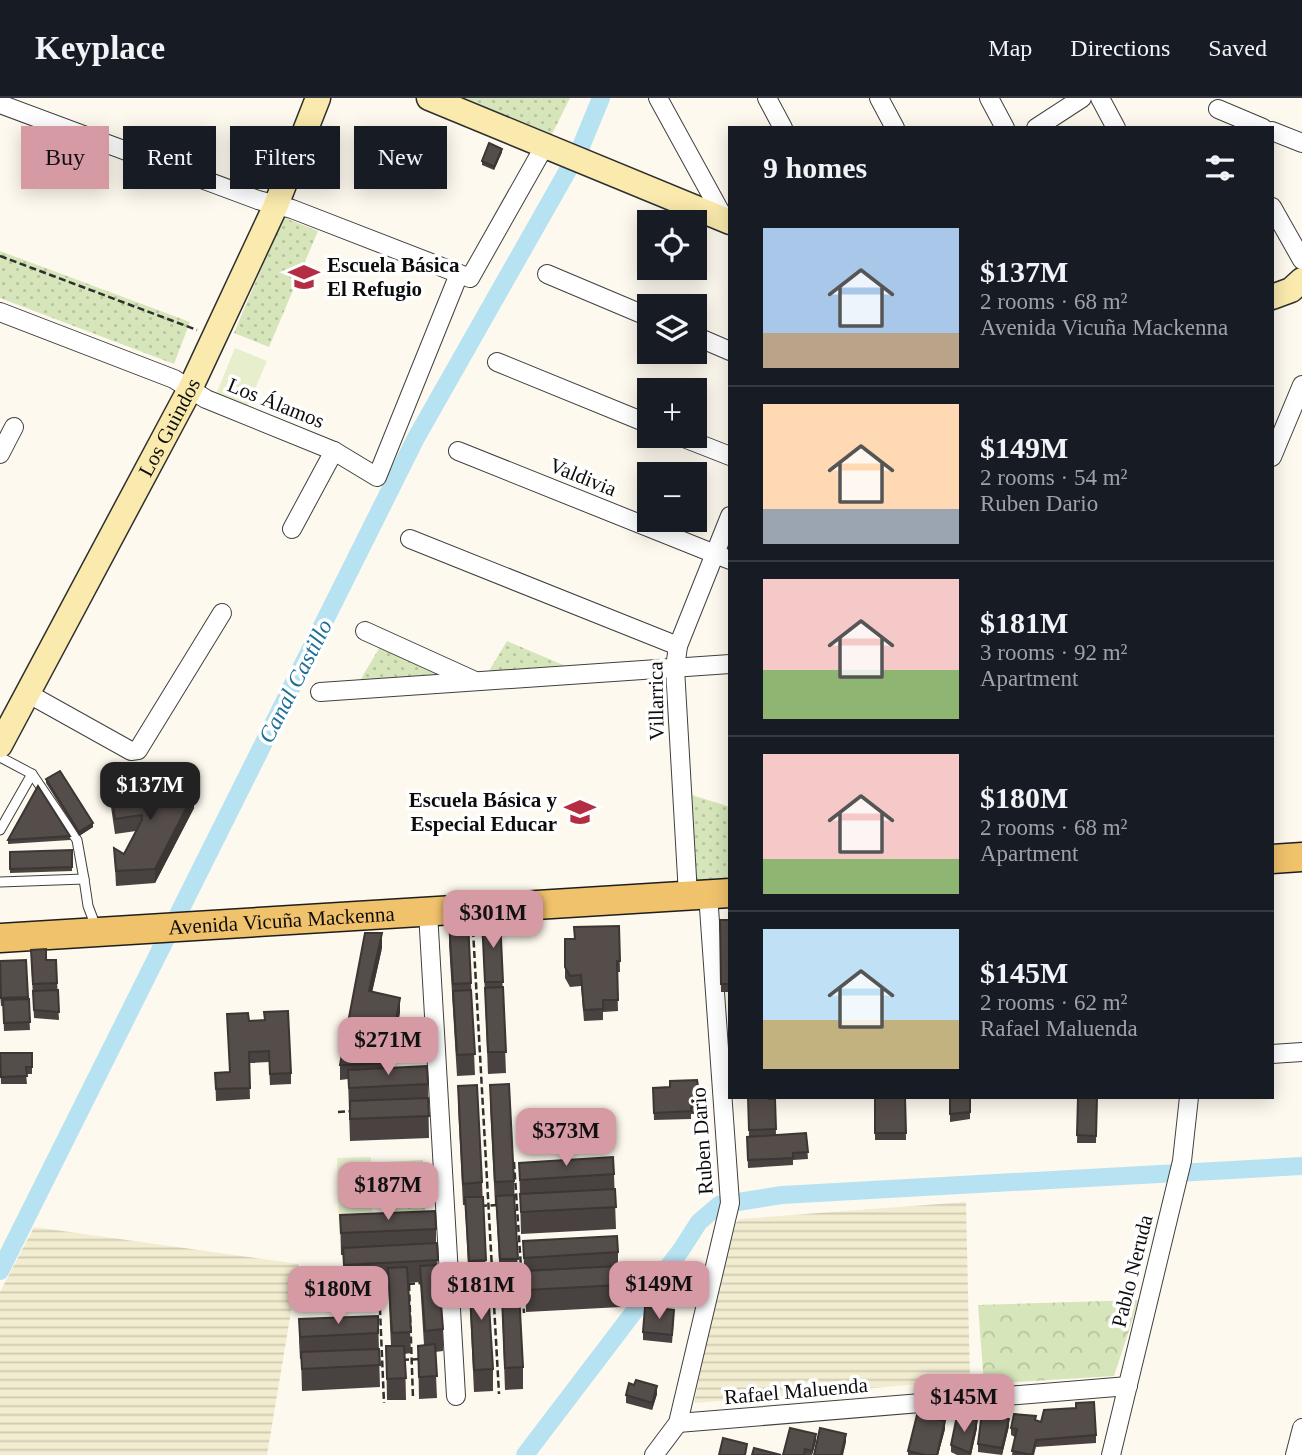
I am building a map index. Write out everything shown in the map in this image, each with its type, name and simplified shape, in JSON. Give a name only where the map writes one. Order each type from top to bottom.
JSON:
[{"type":"main road","points":[[1274,859],[1302,857]]},
{"type":"main road","name":"Avenida Vicuña Mackenna","points":[[0,938],[709,894]]},
{"type":"street","name":"Los Guindos","points":[[0,745],[216,337],[276,205],[318,98]]},
{"type":"street","points":[[429,98],[728,221]]},
{"type":"street","points":[[658,98],[728,221]]},
{"type":"street","points":[[767,98],[782,126]]},
{"type":"street","points":[[879,98],[894,126]]},
{"type":"street","points":[[989,98],[1004,126]]},
{"type":"street","points":[[1039,126],[1082,98]]},
{"type":"street","points":[[1100,98],[1115,126]]},
{"type":"street","points":[[0,104],[464,276],[562,154]]},
{"type":"street","points":[[1215,104],[1227,126]]},
{"type":"street","points":[[1215,104],[1259,126]]},
{"type":"street","points":[[1274,132],[1302,143]]},
{"type":"street","points":[[1274,211],[1302,260]]},
{"type":"street","points":[[547,274],[637,312]]},
{"type":"street","name":"Los Álamos","points":[[0,312],[174,379],[206,399],[334,451],[377,477],[464,276]]},
{"type":"street","points":[[1274,297],[1291,290],[1302,280]]},
{"type":"street","points":[[707,341],[728,350]]},
{"type":"street","points":[[497,362],[637,419]]},
{"type":"street","points":[[1274,452],[1302,385]]},
{"type":"street","points":[[0,454],[14,427]]},
{"type":"street","points":[[707,447],[728,455]]},
{"type":"street","points":[[292,530],[334,451]]},
{"type":"street","name":"Valdivia","points":[[457,451],[722,557]]},
{"type":"street","name":"Villarrica","points":[[709,894],[675,668],[678,646],[722,557],[728,526]]},
{"type":"street","points":[[410,539],[678,646]]},
{"type":"street","points":[[27,693],[131,751],[138,750],[222,613]]},
{"type":"street","points":[[365,631],[476,681]]},
{"type":"street","points":[[320,692],[728,664]]},
{"type":"street","name":"Ruben Dario","points":[[654,1455],[678,1423],[726,1223],[729,1191],[726,1086],[709,894]]},
{"type":"street","points":[[428,912],[456,1396]]},
{"type":"street","points":[[1274,1054],[1302,1052]]},
{"type":"street","name":"Pablo Neruda","points":[[1111,1455],[1178,1181],[1189,1099]]},
{"type":"street","name":"Rafael Maluenda","points":[[678,1423],[1128,1386]]},
{"type":"street","points":[[1295,1455],[1302,1428]]},
{"type":"lane","points":[[0,757],[32,774],[77,840],[88,906],[98,932]]},
{"type":"lane","points":[[0,830],[32,774]]},
{"type":"lane","points":[[0,882],[84,879]]},
{"type":"path","points":[[0,256],[216,337]]},
{"type":"path","points":[[471,909],[499,1394]]},
{"type":"path","points":[[338,1112],[364,1110]]},
{"type":"path","points":[[514,1162],[524,1313]]},
{"type":"path","points":[[445,1208],[530,1203]]},
{"type":"path","points":[[339,1290],[409,1284],[522,1284]]},
{"type":"path","points":[[409,1284],[414,1359],[413,1398]]},
{"type":"path","points":[[379,1287],[384,1403]]},
{"type":"path","points":[[371,1361],[414,1359],[454,1353]]},
{"type":"shaded area","points":[[966,1202],[970,1380],[694,1403],[728,1230],[740,1219]]},
{"type":"shaded area","points":[[34,1227],[299,1264],[267,1455],[0,1455],[0,1292]]},
{"type":"green space","points":[[445,98],[570,98],[547,144]]},
{"type":"green space","points":[[283,217],[318,231],[269,347],[234,333]]},
{"type":"green space","points":[[0,251],[190,322],[174,364],[0,298]]},
{"type":"green space","points":[[235,348],[267,361],[246,410],[215,397]]},
{"type":"green space","points":[[507,641],[575,670],[486,676]]},
{"type":"green space","points":[[380,647],[448,676],[359,682]]},
{"type":"green space","points":[[692,795],[728,806],[728,891],[694,894]]},
{"type":"green space","points":[[371,1157],[373,1234],[339,1235],[337,1158]]},
{"type":"green space","points":[[423,1160],[426,1229],[386,1230],[383,1162]]},
{"type":"green space","points":[[1139,1300],[1114,1376],[984,1384],[978,1305]]},
{"type":"building","points":[[489,143],[502,149],[494,167],[482,161]]},
{"type":"building","points":[[60,771],[93,823],[79,832],[46,779]]},
{"type":"building","points":[[192,781],[194,793],[155,869],[116,871],[114,848],[124,854],[142,815],[115,819],[111,792]]},
{"type":"building","points":[[38,786],[70,836],[8,840]]},
{"type":"building","points":[[72,850],[72,867],[10,869],[10,852]]},
{"type":"building","points":[[500,918],[503,982],[485,982],[482,919]]},
{"type":"building","points":[[720,920],[728,920],[728,984],[721,984]]},
{"type":"building","points":[[468,921],[471,983],[453,984],[449,922]]},
{"type":"building","points":[[619,926],[618,1000],[603,1000],[603,1009],[584,1010],[581,975],[570,976],[565,967],[565,939],[575,939],[574,927]]},
{"type":"building","points":[[365,933],[382,933],[369,991],[400,998],[388,1063],[340,1065]]},
{"type":"building","points":[[46,949],[46,960],[56,960],[57,983],[33,984],[31,950]]},
{"type":"building","points":[[26,960],[28,997],[1,998],[0,961]]},
{"type":"building","points":[[503,987],[506,1052],[488,1052],[485,988]]},
{"type":"building","points":[[58,990],[59,1012],[34,1010],[33,991]]},
{"type":"building","points":[[471,990],[475,1054],[457,1055],[453,991]]},
{"type":"building","points":[[29,999],[30,1022],[4,1023],[3,1000]]},
{"type":"building","points":[[288,1011],[291,1073],[270,1074],[269,1051],[249,1052],[250,1088],[216,1089],[215,1073],[230,1072],[227,1014],[248,1013],[249,1021],[265,1020],[264,1012]]},
{"type":"building","points":[[0,1053],[32,1053],[32,1067],[26,1067],[27,1076],[1,1077]]},
{"type":"building","points":[[427,1066],[428,1084],[349,1088],[348,1070]]},
{"type":"building","points":[[697,1080],[698,1086],[701,1086],[703,1106],[691,1107],[691,1111],[654,1113],[653,1088],[670,1087],[670,1081]]},
{"type":"building","points":[[509,1084],[514,1181],[495,1182],[490,1085]]},
{"type":"building","points":[[477,1085],[482,1182],[463,1184],[458,1086]]},
{"type":"building","points":[[428,1098],[429,1116],[350,1119],[350,1101]]},
{"type":"building","points":[[748,1099],[775,1099],[776,1129],[749,1130]]},
{"type":"building","points":[[875,1099],[905,1099],[906,1133],[875,1133]]},
{"type":"building","points":[[950,1099],[970,1099],[970,1112],[950,1114]]},
{"type":"building","points":[[1078,1099],[1097,1099],[1096,1136],[1077,1135]]},
{"type":"building","points":[[806,1133],[808,1152],[793,1153],[793,1158],[748,1160],[747,1137]]},
{"type":"building","points":[[613,1157],[614,1174],[520,1180],[519,1163]]},
{"type":"building","points":[[615,1189],[616,1207],[521,1212],[520,1194]]},
{"type":"building","points":[[514,1195],[518,1259],[500,1259],[496,1196]]},
{"type":"building","points":[[465,1197],[483,1197],[486,1260],[469,1261]]},
{"type":"building","points":[[435,1211],[436,1229],[341,1233],[340,1215]]},
{"type":"building","points":[[617,1236],[618,1252],[524,1258],[523,1241]]},
{"type":"building","points":[[437,1243],[438,1260],[344,1265],[343,1248]]},
{"type":"building","points":[[681,1264],[699,1269],[691,1298],[673,1293]]},
{"type":"building","points":[[438,1265],[443,1329],[425,1331],[420,1266]]},
{"type":"building","points":[[619,1266],[621,1285],[526,1290],[525,1271]]},
{"type":"building","points":[[407,1267],[411,1332],[392,1333],[388,1268]]},
{"type":"building","points":[[487,1273],[493,1369],[474,1370],[469,1274]]},
{"type":"building","points":[[518,1273],[523,1367],[505,1368],[501,1274]]},
{"type":"building","points":[[645,1307],[674,1310],[672,1335],[643,1332]]},
{"type":"building","points":[[378,1316],[378,1333],[300,1337],[299,1319]]},
{"type":"building","points":[[435,1344],[437,1376],[419,1377],[418,1346]]},
{"type":"building","points":[[386,1346],[404,1346],[406,1378],[387,1379]]},
{"type":"building","points":[[379,1349],[380,1365],[302,1369],[301,1352]]},
{"type":"building","points":[[636,1380],[657,1386],[652,1403],[626,1395],[629,1383],[634,1385]]},
{"type":"building","points":[[1094,1402],[1096,1435],[1036,1440],[1032,1455],[1012,1451],[1017,1429],[1011,1428],[1014,1414],[1036,1416],[1035,1420],[1041,1422],[1044,1410],[1076,1408],[1076,1403]]},
{"type":"building","points":[[982,1412],[1009,1419],[1002,1448],[978,1444]]},
{"type":"building","points":[[917,1415],[945,1421],[937,1455],[908,1451]]},
{"type":"building","points":[[957,1416],[977,1420],[970,1453],[951,1445]]},
{"type":"building","points":[[790,1428],[816,1434],[812,1451],[805,1449],[804,1455],[783,1455]]},
{"type":"building","points":[[820,1428],[846,1434],[841,1455],[814,1455]]},
{"type":"building","points":[[723,1438],[747,1444],[745,1455],[719,1455]]},
{"type":"building","points":[[754,1448],[781,1455],[752,1455]]},
{"type":"waterway","name":"Canal Castillo","points":[[0,1271],[416,438],[580,149],[601,98]]},
{"type":"waterway","points":[[525,1455],[681,1250],[699,1222],[719,1205],[782,1195],[1302,1166]]},
{"type":"place","name":"Escuela Básica El Refugio","points":[[304,277]]},
{"type":"place","name":"Escuela Básica y Especial Educar","points":[[580,812]]}]
